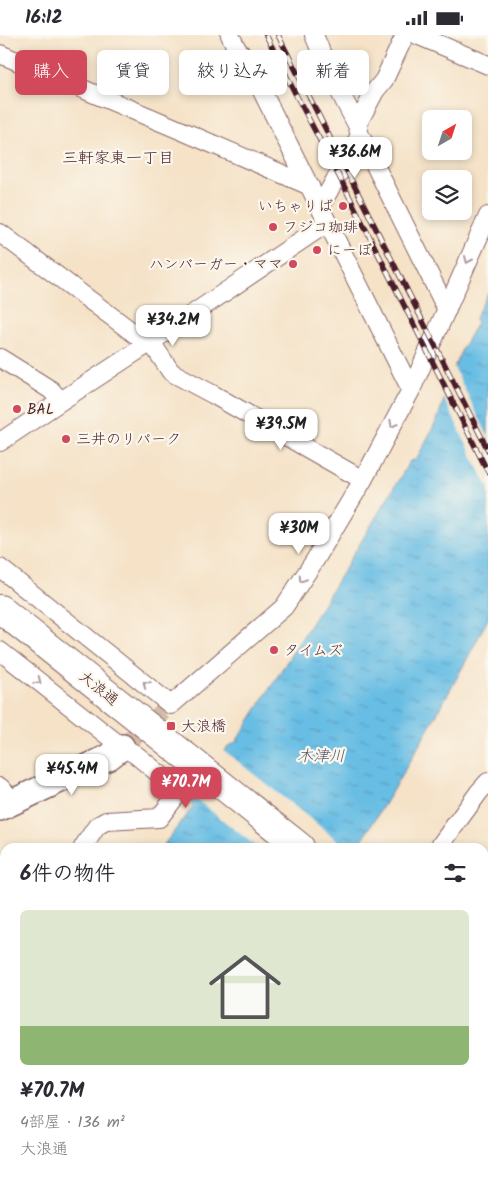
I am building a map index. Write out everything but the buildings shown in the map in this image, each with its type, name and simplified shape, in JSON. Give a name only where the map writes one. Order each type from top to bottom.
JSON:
[{"type":"main road","name":"大浪通","points":[[0,609],[295,843]]},
{"type":"street","points":[[230,35],[237,49],[247,61],[411,390]]},
{"type":"street","points":[[314,35],[329,71],[446,310]]},
{"type":"street","points":[[0,442],[148,344],[324,215],[375,91],[384,80],[405,35]]},
{"type":"street","points":[[417,35],[488,65]]},
{"type":"street","points":[[0,54],[310,186]]},
{"type":"street","points":[[0,568],[168,707],[284,607],[363,479],[411,390],[488,216]]},
{"type":"street","points":[[0,233],[148,344],[171,372],[363,479]]},
{"type":"street","points":[[0,357],[51,390],[61,401]]},
{"type":"street","points":[[0,651],[126,744],[135,754],[180,791],[159,817],[106,821],[97,826],[86,843]]},
{"type":"street","points":[[5,798],[109,757],[126,744]]},
{"type":"street","points":[[442,843],[488,781]]},
{"type":"water","name":"木津川","points":[[488,293],[488,619],[409,763],[360,843],[165,843],[193,807],[188,794],[227,747],[236,742],[322,606],[410,461],[416,460],[437,420],[445,397],[445,388],[462,349],[477,323],[475,318]]},
{"type":"pier","points":[[452,364],[488,436],[488,487],[442,395],[443,387]]},
{"type":"pier","name":"大浪橋","points":[[222,749],[341,843],[252,843],[187,792]]},
{"type":"tunnel","points":[[129,741],[166,709]]},
{"type":"railway","points":[[266,35],[488,472]]},
{"type":"railway","points":[[278,35],[488,450]]},
{"type":"place","name":"いちゃりば","points":[[343,206]]},
{"type":"place","name":"フジコ珈琲","points":[[273,227]]},
{"type":"place","name":"にーぼ","points":[[317,250]]},
{"type":"place","name":"ハンバーガー・ママ","points":[[293,264]]},
{"type":"place","name":"BAL","points":[[17,409]]},
{"type":"place","name":"三井のリパーク","points":[[66,439]]},
{"type":"place","name":"タイムズ","points":[[274,650]]},
{"type":"place","name":"大浪橋","points":[[171,726]]},
{"type":"district","name":"三軒家東一丁目","points":[[118,157]]}]
